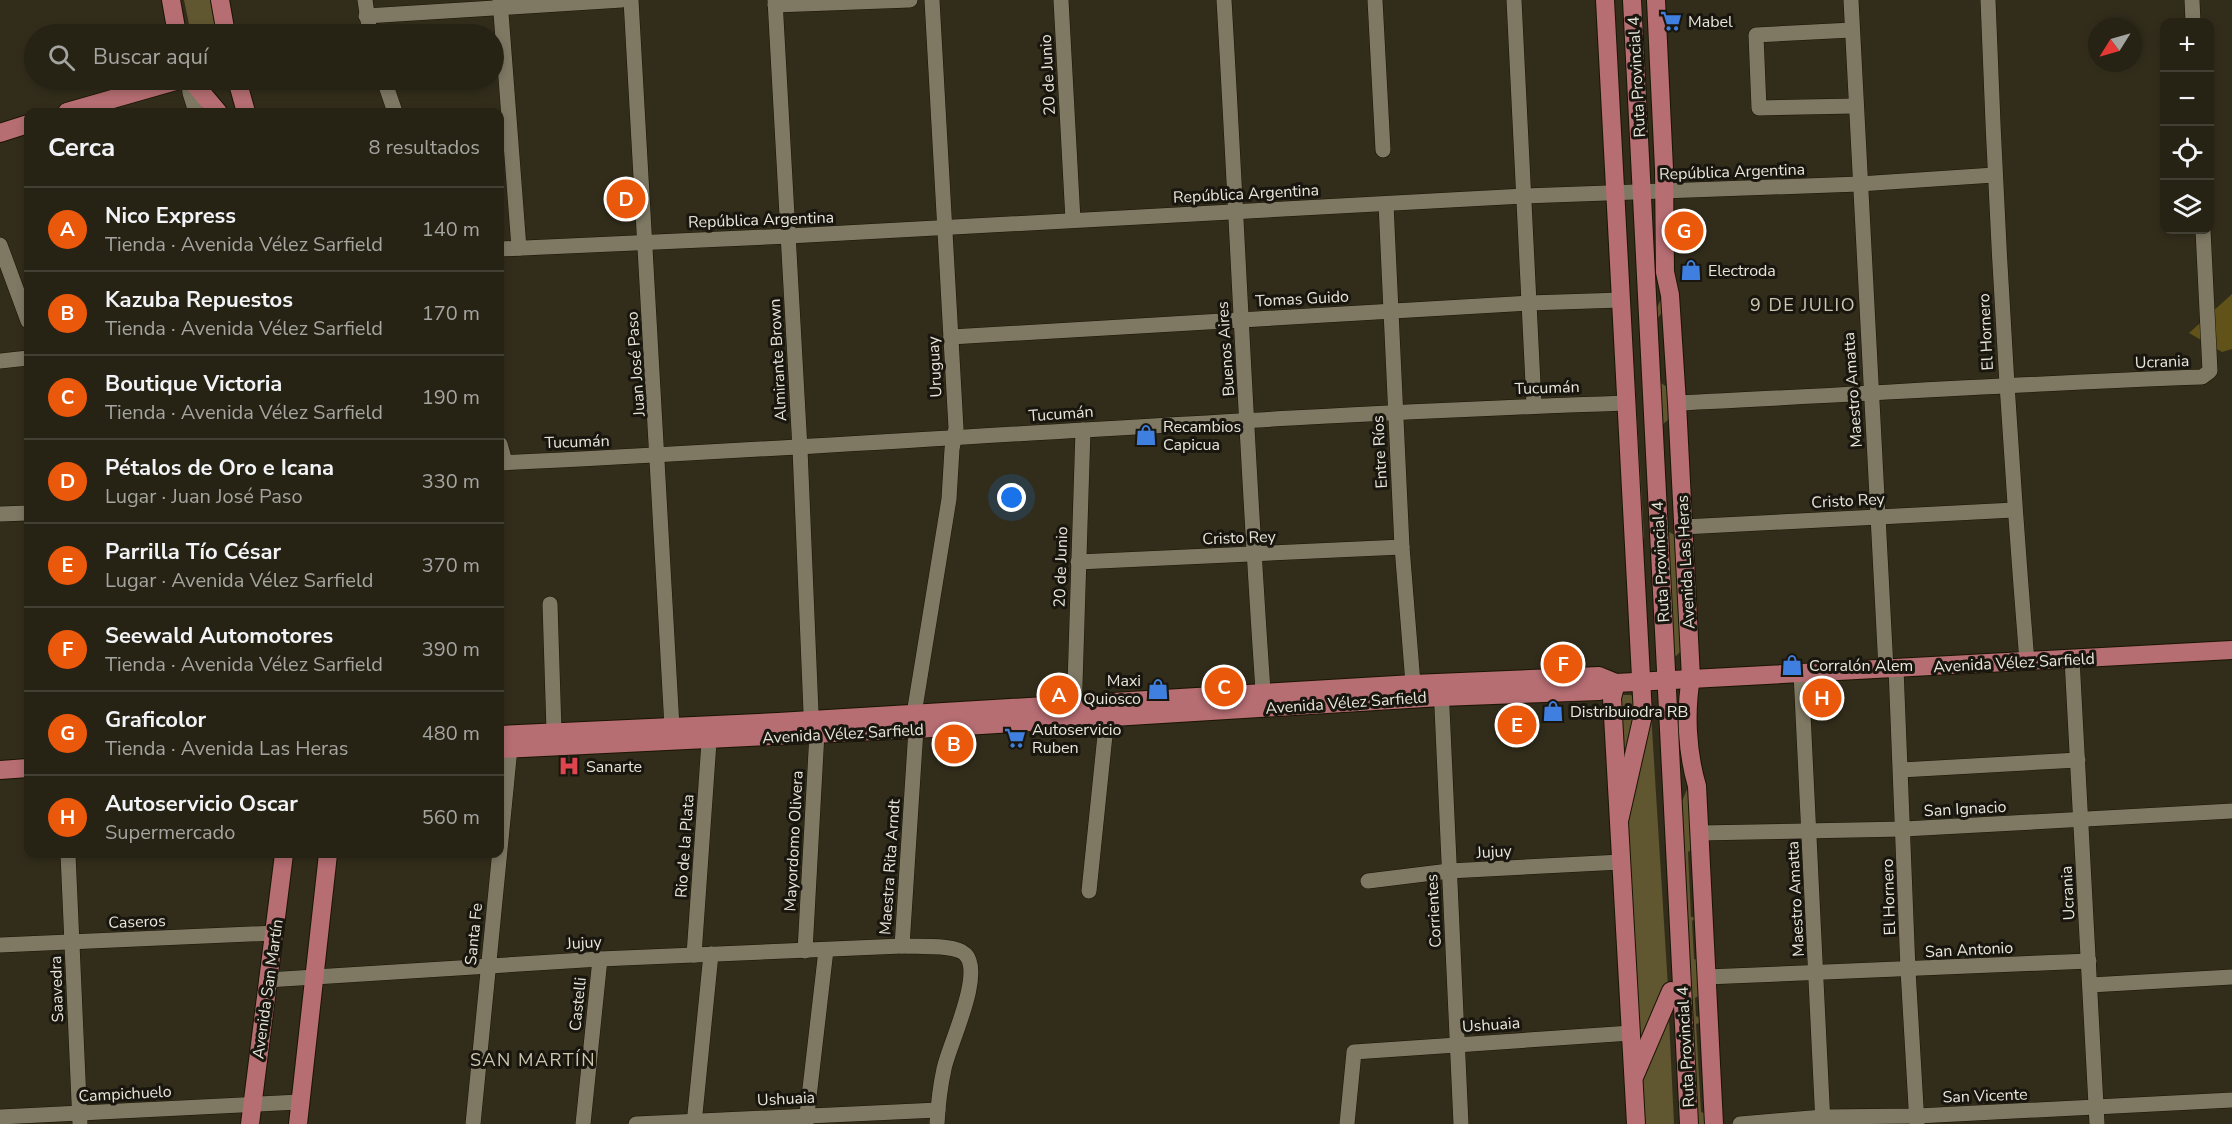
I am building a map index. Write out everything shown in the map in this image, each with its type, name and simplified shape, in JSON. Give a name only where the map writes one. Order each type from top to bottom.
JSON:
[{"type":"main road","points":[[171,0],[175,24]]},
{"type":"main road","points":[[220,0],[224,24]]},
{"type":"main road","points":[[1605,0],[1629,193],[1621,300],[1635,578],[1654,680],[1619,821]]},
{"type":"main road","name":"Ruta Provincial 4","points":[[1621,0],[1678,1124]]},
{"type":"main road","name":"Ruta Provincial 4","points":[[1632,0],[1629,193],[1648,317],[1654,680],[1673,810],[1689,1124]]},
{"type":"main road","name":"Avenida Las Heras","points":[[1656,0],[1665,191],[1665,272],[1670,295],[1677,403],[1691,678],[1688,714],[1699,833],[1714,1124]]},
{"type":"main road","points":[[81,108],[144,90]]},
{"type":"main road","points":[[199,90],[214,108]]},
{"type":"main road","points":[[240,90],[245,108]]},
{"type":"main road","points":[[0,133],[24,125]]},
{"type":"main road","points":[[1648,317],[1665,272]]},
{"type":"main road","points":[[1635,578],[1649,544]]},
{"type":"main road","name":"Avenida Vélez Sarfield","points":[[505,742],[1264,701],[1441,690],[1599,676],[1616,683],[2232,650]]},
{"type":"main road","points":[[1616,683],[1611,698],[1636,1124]]},
{"type":"main road","name":"Avenida Vélez Sarfield","points":[[505,742],[554,732],[672,727],[710,732]]},
{"type":"main road","points":[[0,770],[24,768]]},
{"type":"main road","points":[[1673,810],[1692,770]]},
{"type":"main road","name":"Avenida San Martín","points":[[250,1124],[284,858]]},
{"type":"main road","points":[[298,1124],[328,858]]},
{"type":"main road","points":[[1633,1080],[1671,991]]},
{"type":"street","points":[[368,24],[366,8],[622,0]]},
{"type":"street","name":"Juan José Paso","points":[[631,0],[659,456],[672,727]]},
{"type":"street","points":[[775,3],[910,0]]},
{"type":"street","name":"Uruguay","points":[[915,721],[949,499],[954,439],[951,337],[932,0]]},
{"type":"street","name":"20 de Junio","points":[[1061,0],[1073,220]]},
{"type":"street","name":"Buenos Aires","points":[[1224,0],[1237,211],[1240,320],[1249,419],[1264,701]]},
{"type":"street","points":[[1375,0],[1383,150]]},
{"type":"street","points":[[1514,0],[1534,404]]},
{"type":"street","name":"Maestro Amatta","points":[[1851,0],[1870,394],[1891,669]]},
{"type":"street","name":"El Hornero","points":[[1988,0],[1994,175],[2006,384],[2027,662]]},
{"type":"street","points":[[2192,0],[2193,18]]},
{"type":"street","points":[[500,3],[502,24]]},
{"type":"street","name":"Almirante Brown","points":[[775,3],[814,726]]},
{"type":"street","points":[[1852,30],[1756,35],[1760,108],[1855,106]]},
{"type":"street","points":[[504,55],[519,248]]},
{"type":"street","points":[[190,90],[195,108]]},
{"type":"street","points":[[387,90],[394,108]]},
{"type":"street","name":"República Argentina","points":[[504,249],[944,228],[1524,196],[1859,184],[1994,175]]},
{"type":"street","name":"Entre Ríos","points":[[1386,204],[1402,547],[1414,691]]},
{"type":"street","name":"Ucrania","points":[[2006,384],[2202,377],[2210,371],[2203,234]]},
{"type":"street","points":[[0,245],[24,310]]},
{"type":"street","name":"Tomas Guido","points":[[951,337],[1392,310],[1621,300]]},
{"type":"street","points":[[0,361],[24,358]]},
{"type":"street","points":[[1677,403],[1870,394],[2006,384]]},
{"type":"street","name":"Tucumán","points":[[504,463],[800,449],[1249,419],[1395,414],[1534,404],[1626,403]]},
{"type":"street","name":"20 de Junio","points":[[1074,712],[1083,430]]},
{"type":"street","name":"Cristo Rey","points":[[1683,527],[2014,510]]},
{"type":"street","points":[[0,514],[24,513]]},
{"type":"street","name":"Cristo Rey","points":[[1078,562],[1402,547]]},
{"type":"street","points":[[550,604],[554,732]]},
{"type":"street","name":"Ucrania","points":[[2072,660],[2097,1116]]},
{"type":"street","name":"El Hornero","points":[[1891,669],[1901,770],[1908,970],[1917,1120]]},
{"type":"street","name":"Maestro Amatta","points":[[1801,673],[1823,1120]]},
{"type":"street","name":"Corrientes","points":[[1441,690],[1461,1124]]},
{"type":"street","points":[[1089,891],[1108,710]]},
{"type":"street","name":"Maestra Rita Arndt","points":[[915,721],[902,946],[954,949],[965,954],[970,961],[968,1004],[944,1067],[937,1117]]},
{"type":"street","name":"Mayordomo Olivera","points":[[805,951],[814,726]]},
{"type":"street","name":"Rio de la Plata","points":[[694,955],[710,732]]},
{"type":"street","points":[[1901,770],[2078,760]]},
{"type":"street","name":"San Ignacio","points":[[1699,833],[1904,829],[2232,811]]},
{"type":"street","name":"Saavedra","points":[[68,858],[80,1118]]},
{"type":"street","name":"Santa Fe","points":[[473,1124],[496,858]]},
{"type":"street","name":"Jujuy","points":[[1368,880],[1449,872],[1621,862]]},
{"type":"street","name":"Caseros","points":[[0,945],[275,933]]},
{"type":"street","name":"Jujuy","points":[[267,980],[600,958],[902,946]]},
{"type":"street","points":[[806,1119],[825,950]]},
{"type":"street","points":[[694,1122],[711,954]]},
{"type":"street","name":"Castelli","points":[[583,1124],[600,958]]},
{"type":"street","name":"San Antonio","points":[[1706,977],[2089,961]]},
{"type":"street","points":[[2090,986],[2232,977]]},
{"type":"street","name":"Ushuaia","points":[[1347,1124],[1354,1052],[1631,1033]]},
{"type":"street","name":"San Vicente","points":[[1740,1124],[1823,1120],[2097,1116],[2232,1100]]},
{"type":"street","name":"Campichuelo","points":[[0,1117],[80,1118],[299,1102]]},
{"type":"street","name":"Ushuaia","points":[[636,1124],[937,1117]]},
{"type":"shaded area","points":[[184,0],[218,0],[224,24],[189,24]]},
{"type":"shaded area","points":[[1625,209],[1644,536],[1641,553]]},
{"type":"shaded area","points":[[2232,294],[2232,349],[2222,352],[2189,333]]},
{"type":"shaded area","points":[[1662,297],[1664,310],[1657,319],[1661,383],[1667,387],[1669,419],[1662,425],[1667,531],[1675,535],[1682,650],[1676,656],[1674,655],[1652,318]]},
{"type":"shaded area","points":[[1619,695],[1631,695],[1636,701],[1625,783]]},
{"type":"shaded area","points":[[1651,713],[1668,987],[1640,1055],[1625,839]]},
{"type":"shaded area","points":[[1688,787],[1695,847],[1688,852],[1691,917],[1698,917],[1692,921],[1694,959],[1700,961],[1702,994],[1695,998],[1696,1016],[1703,1019],[1703,1022],[1696,1024],[1701,1112],[1708,1114],[1708,1124],[1694,1124],[1677,813]]},
{"type":"shaded area","points":[[1669,1019],[1674,1124],[1640,1124],[1638,1087]]},
{"type":"place","name":"Mabel","points":[[1671,21]]},
{"type":"place","name":"Pétalos de Oro e Icana","points":[[626,199]]},
{"type":"place","name":"Graficolor","points":[[1684,231]]},
{"type":"place","name":"Electroda","points":[[1691,270]]},
{"type":"place","name":"Recambios Capicua","points":[[1146,435]]},
{"type":"place","name":"Seewald Automotores","points":[[1563,664]]},
{"type":"place","name":"Corralón Alem","points":[[1792,665]]},
{"type":"place","name":"Boutique Victoria","points":[[1224,687]]},
{"type":"place","name":"Maxi Quiosco","points":[[1158,689]]},
{"type":"place","name":"Nico Express","points":[[1059,695]]},
{"type":"place","name":"Autoservicio Oscar","points":[[1822,698]]},
{"type":"place","name":"Distribuiodra RB","points":[[1553,711]]},
{"type":"place","name":"Parrilla Tío César","points":[[1517,725]]},
{"type":"place","name":"Autoservicio Ruben","points":[[1015,738]]},
{"type":"place","name":"Kazuba Repuestos","points":[[954,744]]},
{"type":"place","name":"Sanarte","points":[[569,766]]},
{"type":"district","name":"9 DE JULIO","points":[[1803,305]]},
{"type":"district","name":"SAN MARTÍN","points":[[533,1060]]}]
